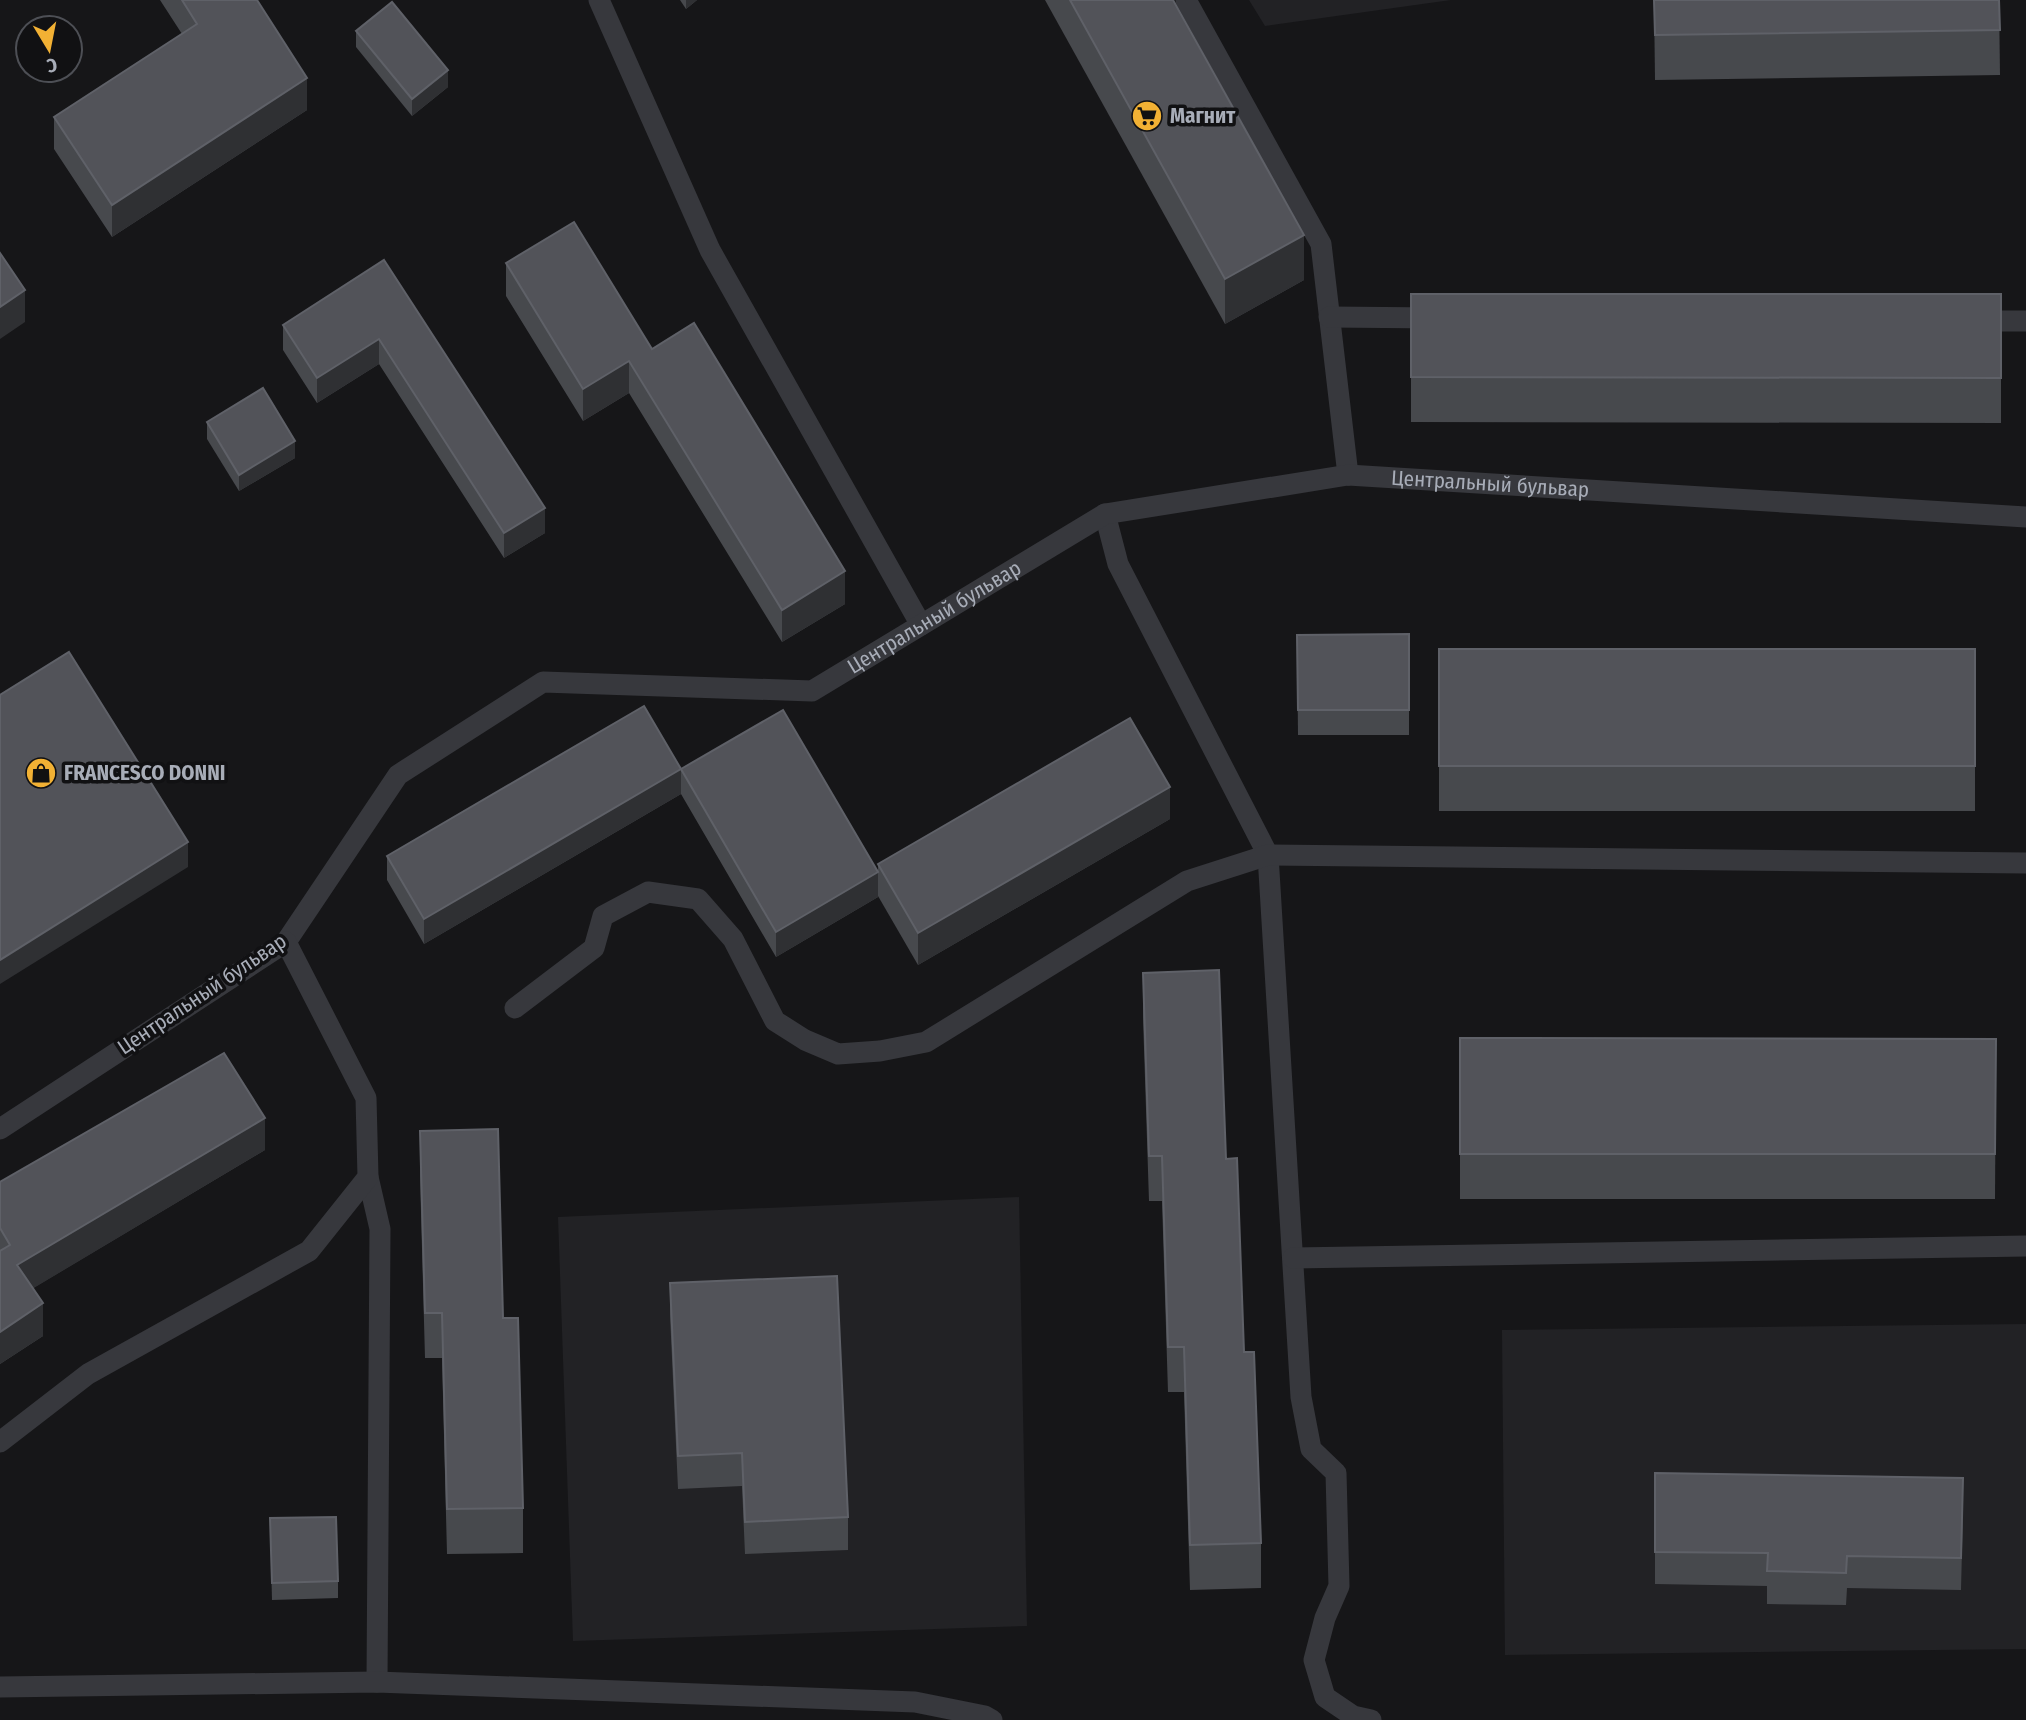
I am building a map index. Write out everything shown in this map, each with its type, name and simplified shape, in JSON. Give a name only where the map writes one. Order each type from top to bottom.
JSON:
[{"type":"lane","points":[[599,0],[710,250],[921,625]]},
{"type":"lane","points":[[1186,0],[1321,244],[1348,475]]},
{"type":"lane","points":[[1329,317],[1455,318]]},
{"type":"lane","points":[[1956,321],[2026,321]]},
{"type":"lane","name":"Центральный бульвар","points":[[0,1129],[286,942],[398,775],[543,682],[812,691],[1105,514],[1348,475],[2026,517]]},
{"type":"lane","points":[[1105,514],[1118,564],[1268,855],[1301,1397],[1311,1449],[1336,1473],[1339,1586],[1325,1618],[1314,1660],[1325,1697],[1353,1716],[1371,1720]]},
{"type":"lane","points":[[515,1008],[594,948],[603,916],[648,892],[698,899],[733,939],[775,1021],[805,1040],[838,1054],[880,1051],[926,1042],[1187,881],[1268,855],[2026,863]]},
{"type":"lane","points":[[286,942],[366,1098],[368,1177],[380,1229],[377,1682]]},
{"type":"lane","points":[[0,1442],[88,1374],[309,1251],[368,1177]]},
{"type":"lane","points":[[1293,1258],[2026,1246]]},
{"type":"lane","points":[[0,1687],[377,1682],[915,1702],[985,1716],[992,1720]]},
{"type":"shaded area","points":[[1249,0],[1451,0],[1265,26]]},
{"type":"shaded area","points":[[1019,1197],[1027,1626],[573,1641],[558,1217]]},
{"type":"shaded area","points":[[2026,1324],[2026,1649],[1505,1655],[1502,1330]]},
{"type":"building","points":[[182,0],[257,0],[307,78],[112,205],[54,117],[197,24]]},
{"type":"building","points":[[1070,0],[1173,0],[1304,235],[1225,279]]},
{"type":"building","points":[[1654,0],[1999,0],[2000,30],[1655,35]]},
{"type":"building","points":[[392,2],[448,70],[412,99],[356,31]]},
{"type":"building","points":[[574,222],[652,349],[694,323],[845,571],[782,610],[629,361],[583,389],[506,263]]},
{"type":"building","points":[[0,253],[25,290],[0,307]]},
{"type":"building","points":[[384,260],[545,508],[504,533],[379,339],[317,378],[283,325]]},
{"type":"building","points":[[1411,294],[2001,294],[2001,378],[1411,377]]},
{"type":"building","points":[[263,388],[295,441],[239,475],[207,422]]},
{"type":"building","points":[[1409,634],[1409,710],[1298,710],[1297,635]]},
{"type":"building","points":[[1439,649],[1975,649],[1975,766],[1439,766]]},
{"type":"building","points":[[69,652],[188,842],[0,960],[0,695]]},
{"type":"building","points":[[644,706],[681,769],[424,919],[387,856]]},
{"type":"building","points":[[783,710],[878,872],[776,932],[681,769]]},
{"type":"building","points":[[1130,718],[1170,787],[918,933],[878,864]]},
{"type":"building","points":[[1219,970],[1226,1159],[1237,1158],[1244,1352],[1254,1352],[1261,1543],[1190,1545],[1184,1347],[1168,1347],[1162,1156],[1149,1156],[1143,973]]},
{"type":"building","points":[[1460,1038],[1996,1039],[1995,1154],[1460,1154]]},
{"type":"building","points":[[224,1053],[265,1118],[17,1265],[43,1303],[0,1332],[0,1251],[10,1245],[0,1228],[0,1182]]},
{"type":"building","points":[[498,1129],[503,1318],[518,1318],[523,1508],[447,1509],[442,1313],[425,1313],[420,1131]]},
{"type":"building","points":[[837,1276],[848,1517],[745,1522],[742,1453],[678,1456],[670,1283]]},
{"type":"building","points":[[1655,1473],[1963,1478],[1961,1558],[1847,1556],[1846,1573],[1767,1571],[1768,1553],[1655,1552]]},
{"type":"building","points":[[336,1517],[338,1581],[272,1583],[270,1518]]},
{"type":"place","name":"Магнит","points":[[1147,116]]},
{"type":"place","name":"FRANCESCO DONNI","points":[[41,773]]}]
